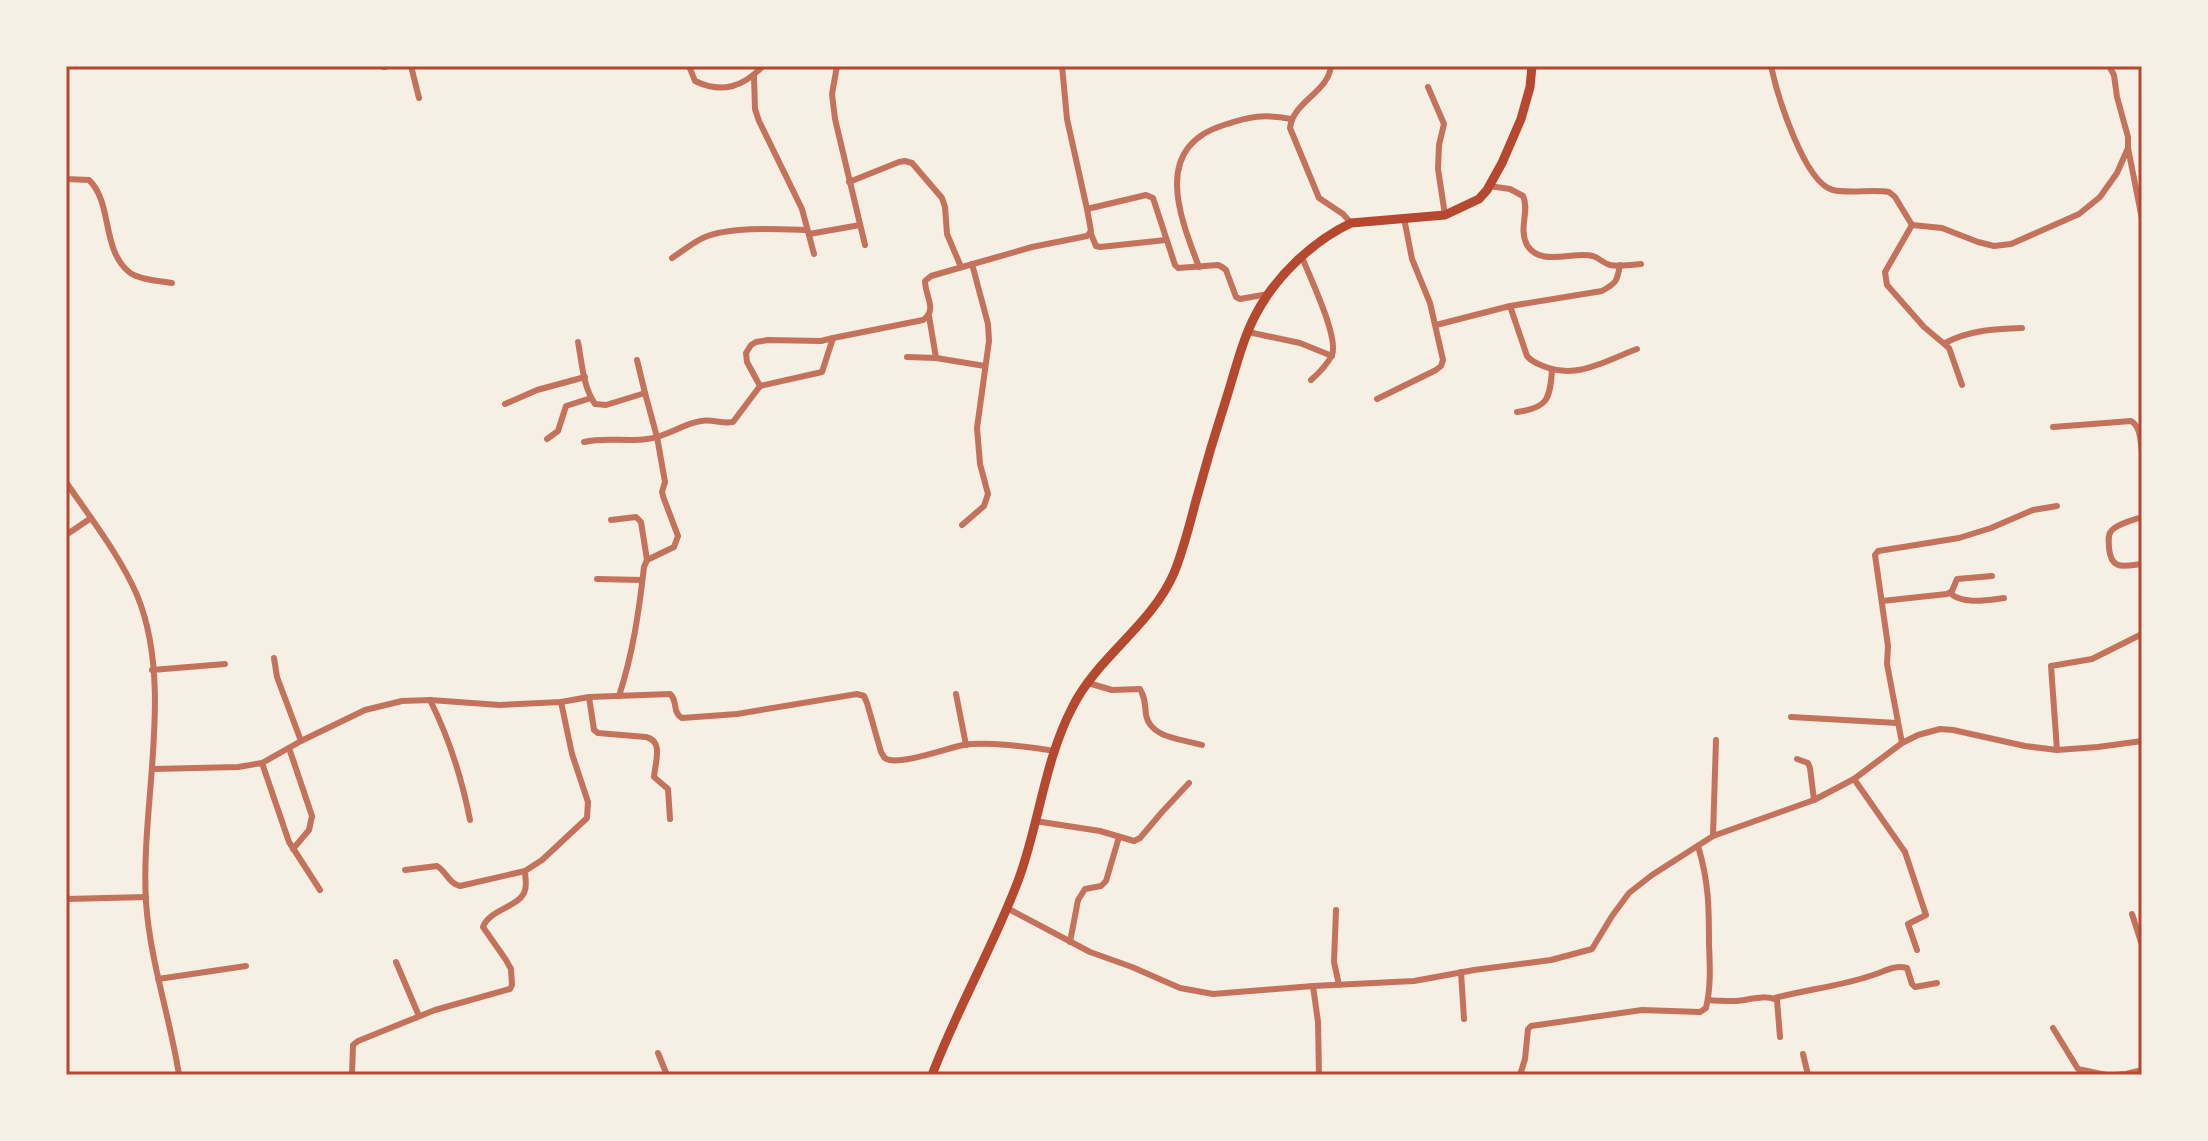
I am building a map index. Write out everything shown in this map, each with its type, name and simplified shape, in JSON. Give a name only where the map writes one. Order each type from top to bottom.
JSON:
[{"type":"main road","points":[[932,1075],[1021,872],[1055,751],[1072,706],[1088,683],[1158,604],[1175,571],[1248,332],[1268,294],[1324,238],[1351,223],[1445,215],[1479,199],[1502,163],[1521,119],[1532,66]]},
{"type":"street","points":[[411,66],[419,98]]},
{"type":"street","points":[[689,66],[695,81],[719,89],[745,83],[763,66]]},
{"type":"street","points":[[837,66],[832,94],[838,135],[865,245]]},
{"type":"street","points":[[1062,66],[1067,119],[1096,246],[1166,240]]},
{"type":"street","points":[[1331,66],[1327,80],[1295,112],[1290,128],[1319,198],[1351,223]]},
{"type":"street","points":[[1771,66],[1786,115],[1815,178],[1834,190],[1889,192],[1912,225]]},
{"type":"street","points":[[2109,66],[2114,75],[2128,137],[2142,219]]},
{"type":"street","points":[[754,76],[755,109],[759,121],[802,209],[814,254]]},
{"type":"street","points":[[1428,87],[1444,124],[1438,169],[1445,215]]},
{"type":"street","points":[[1199,267],[1187,236],[1180,204],[1177,181],[1182,154],[1190,143],[1217,127],[1254,116],[1291,119]]},
{"type":"street","points":[[1912,225],[1942,228],[1994,246],[2011,244],[2079,214],[2100,197],[2117,173],[2128,148]]},
{"type":"street","points":[[849,182],[899,162],[912,163],[942,198],[947,234],[961,267]]},
{"type":"street","points":[[66,179],[92,181],[103,207],[113,248],[129,272],[172,283]]},
{"type":"street","points":[[1489,186],[1510,189],[1523,196],[1526,207],[1523,234],[1530,249],[1538,254],[1547,257],[1592,256],[1607,264],[1641,264]]},
{"type":"street","points":[[1087,209],[1146,195],[1153,198],[1172,262],[1178,268],[1218,265],[1226,270],[1236,297],[1268,294]]},
{"type":"street","points":[[1377,399],[1430,374],[1441,366],[1443,360],[1430,303],[1412,259],[1404,218]]},
{"type":"street","points":[[672,258],[707,236],[722,233],[752,230],[808,232],[860,225]]},
{"type":"street","points":[[1912,225],[1885,272],[1887,285],[1924,327],[1949,348],[1962,385]]},
{"type":"street","points":[[936,358],[925,281],[931,276],[1032,247],[1091,234]]},
{"type":"street","points":[[1302,257],[1334,344],[1332,356],[1311,380]]},
{"type":"street","points":[[962,525],[984,506],[988,494],[977,437],[989,341],[988,324],[972,264]]},
{"type":"street","points":[[1436,325],[1510,306],[1602,291],[1614,284],[1620,265]]},
{"type":"street","points":[[1510,306],[1527,356],[1532,362],[1552,370],[1562,372],[1588,368],[1637,349]]},
{"type":"street","points":[[760,386],[747,362],[746,353],[756,342],[821,341],[923,320],[929,316]]},
{"type":"street","points":[[1945,343],[1973,331],[2022,328]]},
{"type":"street","points":[[1248,332],[1300,343],[1332,356]]},
{"type":"street","points":[[584,442],[657,437],[686,424],[709,420],[729,423],[760,386],[822,372],[833,338]]},
{"type":"street","points":[[578,342],[585,377],[595,404],[600,406],[645,393]]},
{"type":"street","points":[[907,357],[985,366]]},
{"type":"street","points":[[637,360],[657,437],[665,482],[662,492],[678,536],[674,547],[647,560]]},
{"type":"street","points":[[1517,412],[1539,407],[1547,401],[1552,370]]},
{"type":"street","points":[[505,404],[537,390],[585,377]]},
{"type":"street","points":[[547,439],[558,431],[566,406],[591,398]]},
{"type":"street","points":[[2053,427],[2131,421],[2136,424],[2142,451]]},
{"type":"street","points":[[66,482],[114,552],[137,597],[149,633],[153,769],[145,845],[146,897],[158,979],[179,1075]]},
{"type":"street","points":[[1902,743],[1887,664],[1888,646],[1875,555],[1878,551],[1959,538],[2033,510],[2057,506]]},
{"type":"street","points":[[2142,517],[2117,526],[2108,537],[2113,563],[2123,566],[2142,564]]},
{"type":"street","points":[[66,535],[91,518]]},
{"type":"street","points":[[611,520],[639,519],[647,560],[629,667],[619,696]]},
{"type":"street","points":[[1950,593],[1957,579],[1992,576]]},
{"type":"street","points":[[597,579],[642,580]]},
{"type":"street","points":[[1882,601],[1950,593]]},
{"type":"street","points":[[1950,593],[1955,598],[1986,601],[2004,598]]},
{"type":"street","points":[[2057,750],[2051,666],[2092,659],[2142,634]]},
{"type":"street","points":[[274,658],[277,677],[301,741]]},
{"type":"street","points":[[152,670],[225,664]]},
{"type":"street","points":[[1088,683],[1112,690],[1140,689],[1143,691],[1147,720],[1153,730],[1202,745]]},
{"type":"street","points":[[153,769],[238,767],[262,763],[375,707],[402,701],[500,705],[670,694],[674,697],[676,712],[682,718],[737,714],[857,694],[864,696],[881,752],[890,760],[966,745],[1055,751]]},
{"type":"street","points":[[956,694],[966,745]]},
{"type":"street","points":[[589,697],[592,726],[598,733],[646,737],[656,742],[654,777],[668,789],[670,819]]},
{"type":"street","points":[[430,700],[461,779],[470,820]]},
{"type":"street","points":[[405,870],[437,866],[453,884],[460,886],[525,871],[584,823],[588,802],[572,754],[561,702]]},
{"type":"street","points":[[1791,717],[1897,723]]},
{"type":"street","points":[[1007,908],[1090,952],[1180,988],[1213,994],[1414,981],[1551,960],[1592,949],[1629,893],[1652,875],[1713,836],[1814,800],[1854,779],[1902,743],[1918,735],[1940,729],[1953,730],[2057,750],[2142,741]]},
{"type":"street","points":[[1713,836],[1716,740]]},
{"type":"street","points":[[289,748],[312,816],[309,830],[293,849]]},
{"type":"street","points":[[1797,759],[1808,763],[1814,800]]},
{"type":"street","points":[[262,763],[293,849],[320,890]]},
{"type":"street","points":[[1854,779],[1905,852],[1926,915],[1908,924],[1917,950]]},
{"type":"street","points":[[1035,821],[1100,831],[1134,841],[1189,783]]},
{"type":"street","points":[[1070,942],[1078,900],[1085,889],[1101,886],[1106,881],[1119,837]]},
{"type":"street","points":[[1520,1075],[1531,1026],[1642,1010],[1700,1012],[1706,1008],[1710,979],[1708,892],[1698,846]]},
{"type":"street","points":[[352,1075],[353,1045],[358,1041],[419,1016],[510,989],[511,969],[483,924],[488,917],[522,897],[526,887],[525,871]]},
{"type":"street","points":[[66,899],[146,897]]},
{"type":"street","points":[[1336,910],[1334,962],[1339,985]]},
{"type":"street","points":[[2132,914],[2142,945]]},
{"type":"street","points":[[396,962],[419,1016]]},
{"type":"street","points":[[158,979],[246,966]]},
{"type":"street","points":[[1708,1000],[1775,998],[1848,983],[1898,967],[1907,968],[1915,987],[1937,983]]},
{"type":"street","points":[[1461,972],[1464,1019]]},
{"type":"street","points":[[1313,986],[1318,1022],[1319,1075]]},
{"type":"street","points":[[1775,998],[1780,1037]]},
{"type":"street","points":[[2053,1028],[2078,1069],[2106,1075]]},
{"type":"street","points":[[658,1053],[667,1075]]},
{"type":"street","points":[[1803,1054],[1808,1075]]},
{"type":"street","points":[[2114,1075],[2142,1070]]}]
